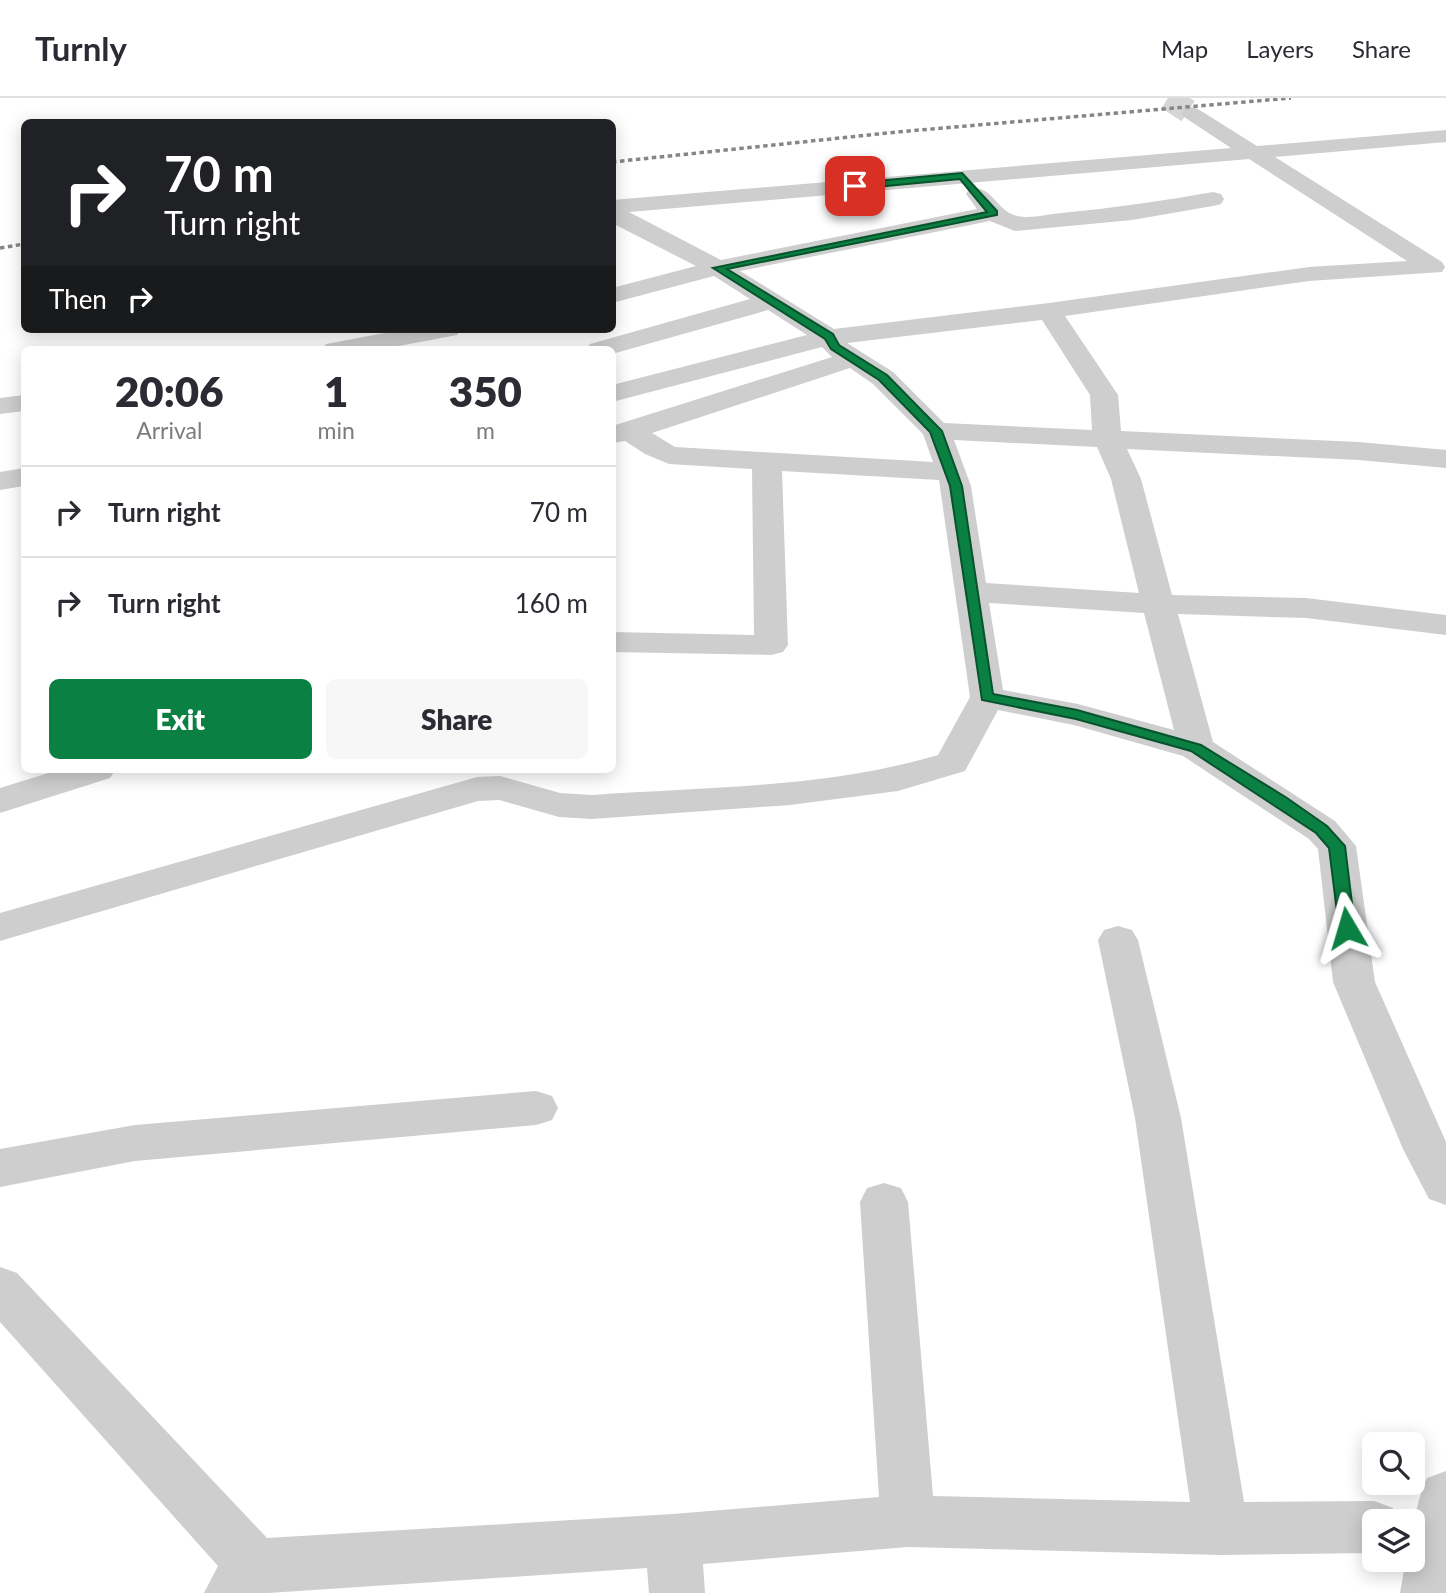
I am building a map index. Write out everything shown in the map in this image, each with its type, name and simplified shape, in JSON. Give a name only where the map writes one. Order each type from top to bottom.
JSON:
[{"type":"street","points":[[1191,113],[1440,273]]},
{"type":"street","points":[[616,207],[1446,136]]},
{"type":"street","points":[[962,176],[993,213],[1015,225],[1049,223],[1213,199]]},
{"type":"street","points":[[616,295],[718,268],[993,213]]},
{"type":"street","points":[[0,927],[477,789],[500,788],[559,805],[592,807],[790,793],[898,779],[952,763],[987,697],[956,486],[936,431],[883,378],[841,348],[718,268],[616,215]]},
{"type":"street","points":[[616,393],[841,348],[1049,311],[1310,274],[1440,273]]},
{"type":"street","points":[[613,346],[771,301]]},
{"type":"street","points":[[1049,311],[1104,395],[1107,437],[1126,479],[1196,748]]},
{"type":"street","points":[[357,346],[426,333]]},
{"type":"street","points":[[621,433],[841,348]]},
{"type":"street","points":[[0,406],[21,403]]},
{"type":"street","points":[[936,431],[1107,437],[1359,451],[1446,459]]},
{"type":"street","points":[[621,433],[669,455],[950,472]]},
{"type":"street","points":[[616,642],[771,645],[767,460]]},
{"type":"street","points":[[0,481],[21,478]]},
{"type":"street","points":[[972,592],[1160,604],[1306,608],[1446,625]]},
{"type":"street","points":[[987,697],[1077,715],[1196,748],[1322,830],[1337,846],[1354,982],[1442,1163]]},
{"type":"street","points":[[0,801],[88,773]]},
{"type":"street","points":[[1118,940],[1158,1118],[1221,1529]]},
{"type":"street","points":[[0,1168],[135,1143],[536,1108]]},
{"type":"street","points":[[884,1202],[908,1521]]},
{"type":"street","points":[[0,1288],[244,1580],[908,1521],[1221,1529],[1362,1527]]},
{"type":"street","points":[[1427,1593],[1433,1516]]},
{"type":"street","points":[[674,1540],[677,1593]]},
{"type":"tunnel","points":[[1168,98],[1191,113]]},
{"type":"railway","points":[[616,162],[897,132],[1291,98]]},
{"type":"railway","points":[[0,248],[21,244]]},
{"type":"route","points":[[855,186],[962,176],[993,213],[718,268],[829,337],[835,347],[883,378],[936,431],[956,486],[987,697],[1077,715],[1196,748],[1281,802],[1322,830],[1337,846],[1347,928]]}]
